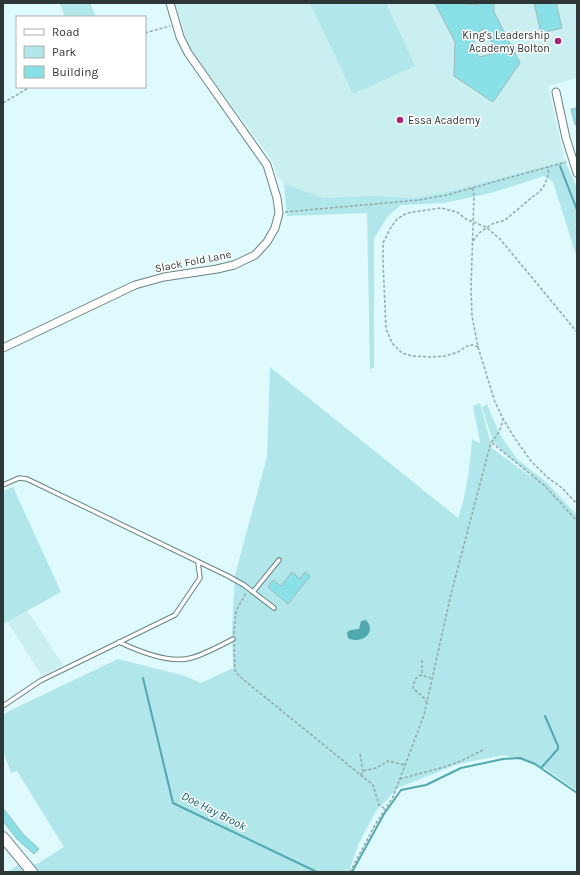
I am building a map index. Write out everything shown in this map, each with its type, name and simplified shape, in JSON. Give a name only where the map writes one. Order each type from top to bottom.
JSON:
[{"type":"main road","points":[[3,837],[32,872]]},
{"type":"street","name":"Slack Fold Lane","points":[[3,348],[135,284],[164,277],[217,269],[241,262],[255,255],[267,242],[275,228],[279,213],[277,198],[267,165],[183,45],[170,3]]},
{"type":"street","points":[[556,92],[572,161],[577,173]]},
{"type":"lane","points":[[3,485],[19,478],[27,479],[228,576],[249,589],[274,608]]},
{"type":"lane","points":[[253,592],[279,560]]},
{"type":"lane","points":[[3,706],[40,681],[175,615],[200,578],[198,562]]},
{"type":"lane","points":[[119,642],[149,654],[182,660],[198,656],[233,639]]},
{"type":"path","points":[[146,33],[176,24]]},
{"type":"path","points":[[3,103],[28,88]]},
{"type":"path","points":[[279,213],[419,200],[447,195],[572,161]]},
{"type":"path","points":[[472,245],[479,233],[486,227],[505,220],[540,192],[544,186],[549,167]]},
{"type":"path","points":[[472,188],[474,194],[471,289],[472,316],[478,347],[494,402],[516,440],[531,461],[547,477],[562,488],[577,504]]},
{"type":"path","points":[[478,347],[473,345],[467,346],[458,352],[445,356],[430,357],[412,356],[402,353],[392,343],[386,329],[382,262],[383,243],[397,219],[407,213],[441,208],[457,212],[466,219],[486,227],[500,239],[577,332]]},
{"type":"path","points":[[350,872],[375,825],[393,797],[424,715],[451,594],[491,442],[497,437],[502,426],[503,419]]},
{"type":"path","points":[[491,442],[545,486],[577,521]]},
{"type":"path","points":[[249,589],[236,611],[233,639],[235,670],[239,676],[373,785],[379,805],[385,809]]},
{"type":"path","points":[[422,660],[422,675]]},
{"type":"path","points":[[427,703],[425,699],[413,688],[415,679],[421,675],[432,678]]},
{"type":"path","points":[[400,779],[450,765],[485,749]]},
{"type":"path","points":[[360,754],[363,771],[361,775]]},
{"type":"path","points":[[363,771],[376,768],[388,761],[405,765]]},
{"type":"shaded area","name":"Essa Academy","points":[[175,3],[577,3],[577,78],[548,86],[565,161],[509,177],[434,195],[415,198],[372,196],[324,198],[284,184],[277,176],[273,163],[268,155],[188,46]]},
{"type":"shaded area","points":[[27,610],[63,665],[42,676],[7,621]]},
{"type":"shaded area","points":[[366,620],[370,629],[366,636],[358,640],[348,638],[347,632],[359,629],[361,621]]},
{"type":"green space","points":[[60,3],[90,3],[96,16],[65,16]]},
{"type":"green space","points":[[310,3],[386,3],[415,66],[353,94]]},
{"type":"green space","points":[[565,161],[577,188],[577,258],[553,182],[544,176],[491,193],[444,203],[401,205],[388,216],[374,238],[374,368],[370,369],[367,213],[287,216],[284,184],[324,198],[372,196],[415,198],[452,191]]},
{"type":"green space","points":[[270,367],[458,518],[466,489],[472,439],[479,443],[480,442],[473,406],[480,403],[492,448],[531,477],[531,475],[493,442],[482,407],[487,404],[500,435],[517,459],[546,482],[577,515],[577,791],[543,767],[504,755],[458,764],[398,788],[376,811],[358,845],[349,872],[8,872],[18,865],[37,864],[64,847],[17,771],[11,773],[3,751],[3,715],[118,659],[185,676],[201,683],[233,668],[232,630],[235,575],[267,457]]},
{"type":"green space","points":[[13,487],[61,592],[3,624],[3,491]]},
{"type":"building","points":[[435,3],[461,3],[478,5],[478,3],[494,3],[494,12],[520,63],[493,102],[454,76],[455,42]],"holes":[[[485,28],[497,53],[479,57],[474,48],[474,35]]]},
{"type":"building","points":[[534,3],[556,3],[562,28],[541,33]]},
{"type":"building","points":[[577,108],[577,125],[575,125],[571,109]]},
{"type":"building","points":[[292,572],[300,579],[305,572],[310,576],[288,604],[268,587],[273,580],[281,586]]},
{"type":"building","points":[[3,808],[23,834],[39,849],[34,854],[17,839],[3,821]]},
{"type":"waterway","points":[[560,166],[577,210]]},
{"type":"waterway","name":"Doe Hay Brook","points":[[143,678],[173,803],[317,872]]},
{"type":"waterway","points":[[541,768],[558,749],[545,716]]},
{"type":"waterway","name":"Doe Hay Brook","points":[[352,872],[384,814],[401,790],[426,785],[461,768],[503,759],[520,758],[535,764],[577,793]]},
{"type":"place","name":"King's Leadership Academy Bolton","points":[[558,41]]},
{"type":"place","name":"Essa Academy","points":[[400,120]]}]
